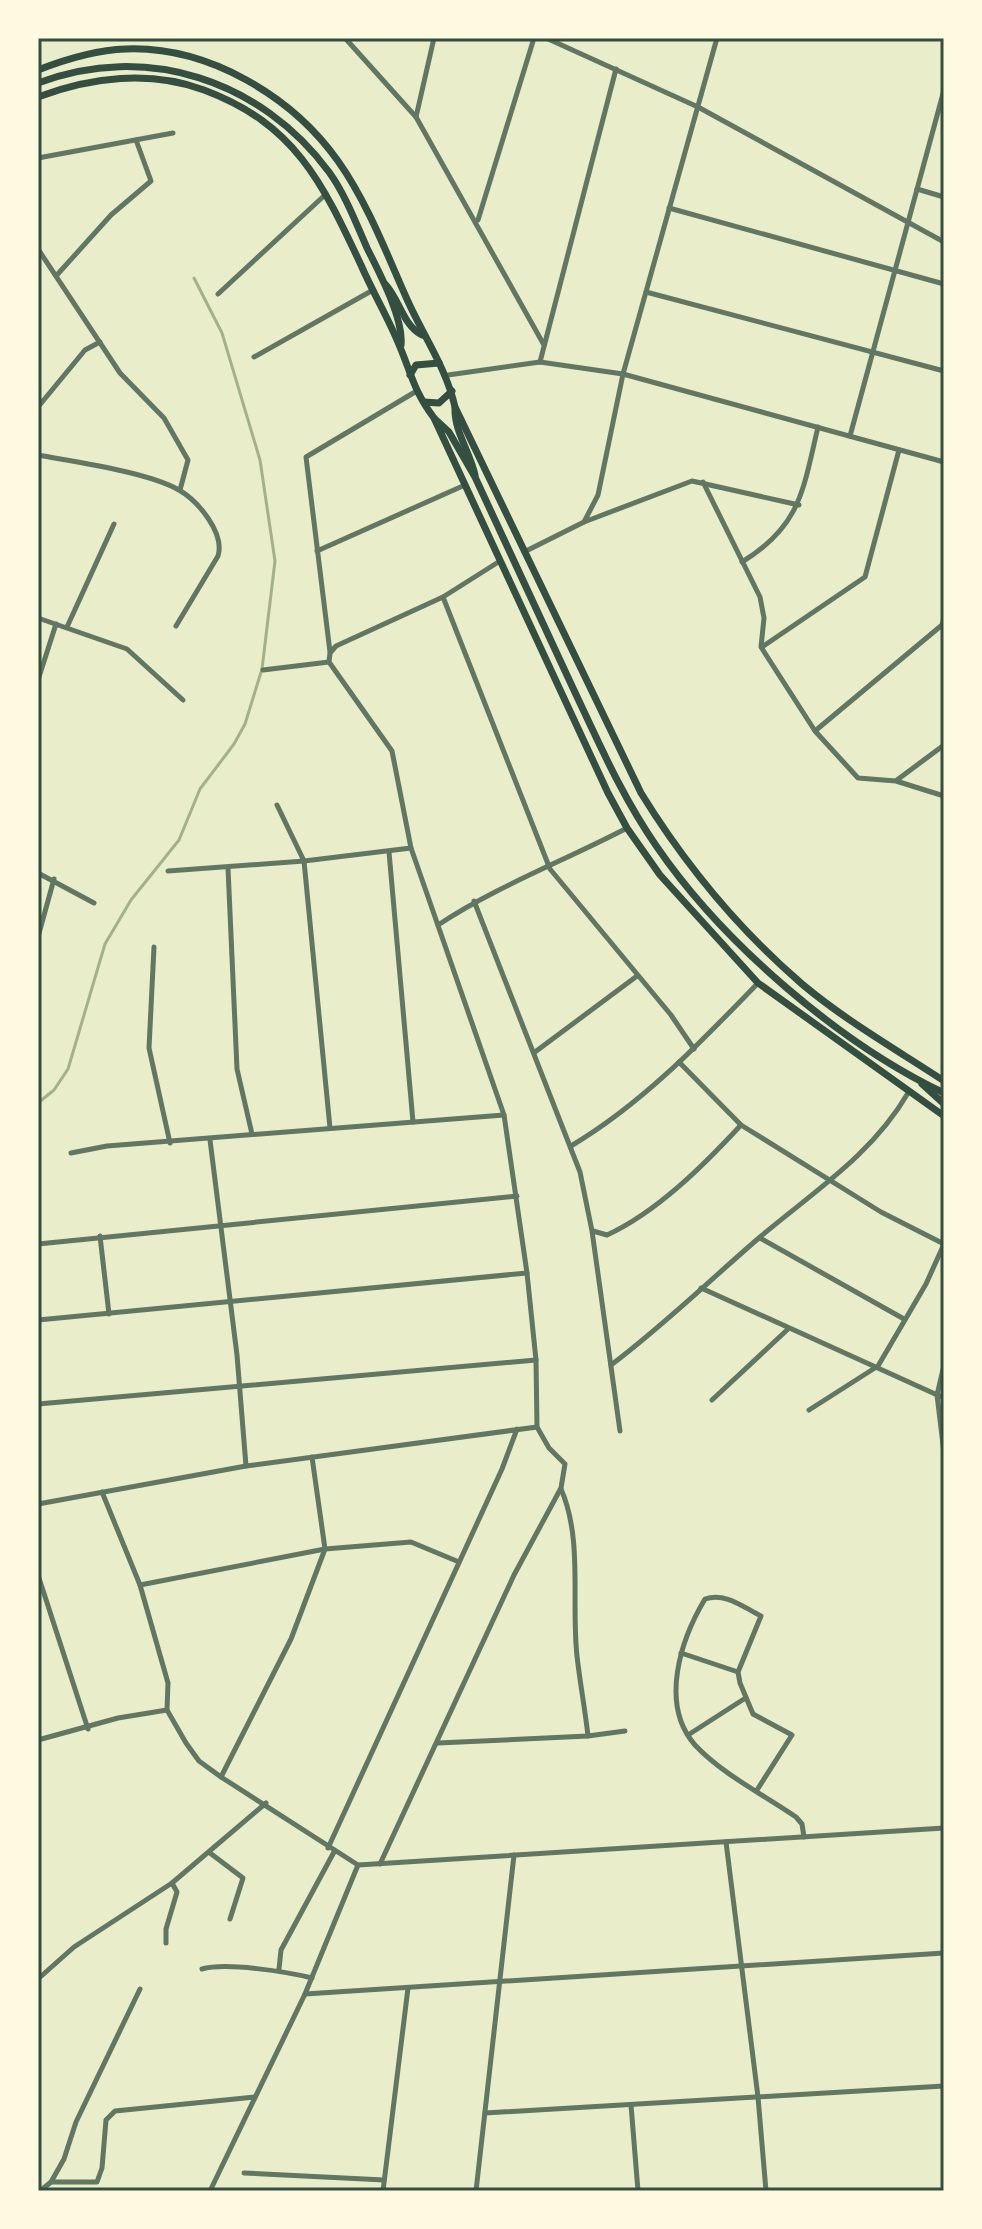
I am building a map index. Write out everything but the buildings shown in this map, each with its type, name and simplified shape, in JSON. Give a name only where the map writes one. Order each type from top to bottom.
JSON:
[{"type":"main road","points":[[38,70],[63,60],[130,44],[170,53],[219,67],[267,93],[318,135],[339,162],[363,203],[423,336],[448,375],[455,418],[471,457],[475,477]]},
{"type":"main road","points":[[38,83],[100,67],[144,66],[197,75],[241,94],[297,134],[330,174],[384,284],[400,328],[400,347]]},
{"type":"main road","points":[[38,97],[105,79],[168,80],[194,86],[254,114],[273,128],[327,193],[400,347],[415,392],[434,418],[627,828],[687,908],[758,983],[944,1116]]},
{"type":"main road","points":[[384,284],[395,295],[408,325],[423,336]]},
{"type":"main road","points":[[410,375],[416,365],[439,363]]},
{"type":"main road","points":[[422,401],[439,403],[452,391]]},
{"type":"main road","points":[[455,407],[641,793],[672,844],[711,894],[805,986],[944,1081]]},
{"type":"main road","points":[[434,418],[449,432],[475,477],[614,774],[656,847],[692,893],[765,969],[834,1023],[920,1082],[944,1104]]},
{"type":"main road","points":[[920,1082],[944,1093]]},
{"type":"street","points":[[345,38],[416,117],[544,345]]},
{"type":"street","points":[[416,117],[434,38]]},
{"type":"street","points":[[477,222],[534,38]]},
{"type":"street","points":[[546,38],[698,107],[944,242]]},
{"type":"street","points":[[584,522],[598,495],[623,374],[717,38]]},
{"type":"street","points":[[540,362],[616,69]]},
{"type":"street","points":[[850,436],[942,108],[944,90]]},
{"type":"street","points":[[38,158],[173,133]]},
{"type":"street","points":[[56,276],[111,215],[151,181],[136,140]]},
{"type":"street","points":[[917,189],[944,197]]},
{"type":"street","points":[[218,294],[327,193]]},
{"type":"street","points":[[669,208],[944,284]]},
{"type":"street","points":[[38,249],[120,373],[164,418],[188,460],[180,490]]},
{"type":"street","points":[[254,357],[373,290]]},
{"type":"street","points":[[646,292],[944,371]]},
{"type":"street","points":[[38,407],[85,350],[100,342]]},
{"type":"street","points":[[448,375],[540,362],[623,374],[944,462]]},
{"type":"street","points":[[380,1864],[514,1575],[561,1488],[565,1464],[549,1448],[537,1427],[536,1360],[527,1273],[504,1115],[411,848],[392,751],[329,662],[308,453],[415,392]]},
{"type":"street","points":[[742,562],[778,536],[799,505],[818,427]]},
{"type":"street","points":[[761,647],[865,577],[899,450]]},
{"type":"street","points":[[38,455],[125,473],[180,490],[214,525],[221,547],[176,626]]},
{"type":"street","points":[[524,552],[584,522],[682,483],[703,482],[799,505]]},
{"type":"street","points":[[703,482],[763,609],[761,647],[815,731],[858,778],[896,781],[944,796]]},
{"type":"street","points":[[317,551],[465,485]]},
{"type":"street","points":[[67,627],[114,524]]},
{"type":"street","points":[[330,653],[336,646],[443,597],[500,561]]},
{"type":"street","points":[[443,597],[550,869],[671,1015],[694,1049]]},
{"type":"street","points":[[38,618],[127,649],[183,700]]},
{"type":"street","points":[[815,731],[942,625],[944,618]]},
{"type":"street","points":[[38,680],[56,624]]},
{"type":"street","points":[[263,670],[329,662]]},
{"type":"street","points":[[896,781],[944,745]]},
{"type":"street","points":[[277,805],[304,861],[330,1128]]},
{"type":"street","points":[[438,925],[474,901],[550,869],[627,828]]},
{"type":"street","points":[[168,871],[304,861],[411,848]]},
{"type":"street","points":[[389,852],[413,1122]]},
{"type":"street","points":[[228,868],[237,1069],[252,1134]]},
{"type":"street","points":[[38,873],[94,903]]},
{"type":"street","points":[[38,937],[54,879]]},
{"type":"street","points":[[474,901],[571,1146],[592,1231],[620,1431]]},
{"type":"street","points":[[154,947],[149,1048],[170,1143]]},
{"type":"street","points":[[535,1052],[637,976]]},
{"type":"street","points":[[571,1146],[632,1104],[694,1049],[758,983]]},
{"type":"street","points":[[679,1062],[741,1125],[828,1181],[916,1232],[944,1244],[926,1284],[878,1366],[809,1410]]},
{"type":"street","points":[[611,1365],[649,1338],[701,1288],[874,1142],[908,1093]]},
{"type":"street","points":[[71,1153],[107,1146],[504,1115]]},
{"type":"street","points":[[592,1231],[607,1235],[631,1221],[713,1154],[741,1125]]},
{"type":"street","points":[[210,1140],[246,1466]]},
{"type":"street","points":[[38,1244],[517,1196]]},
{"type":"street","points":[[100,1236],[109,1314]]},
{"type":"street","points":[[760,1238],[904,1319]]},
{"type":"street","points":[[38,1320],[527,1273]]},
{"type":"street","points":[[701,1288],[787,1330],[878,1366],[944,1398]]},
{"type":"street","points":[[712,1400],[787,1330]]},
{"type":"street","points":[[38,1404],[536,1360]]},
{"type":"street","points":[[944,1365],[937,1395],[944,1453]]},
{"type":"street","points":[[38,1504],[246,1466],[537,1427]]},
{"type":"street","points":[[279,1969],[281,1950],[331,1850],[517,1429]]},
{"type":"street","points":[[221,1777],[291,1639],[325,1549],[312,1457]]},
{"type":"street","points":[[561,1488],[570,1515],[578,1612],[577,1654],[588,1736]]},
{"type":"street","points":[[102,1492],[140,1585],[168,1683],[167,1710],[199,1761],[358,1865],[944,1828]]},
{"type":"street","points":[[140,1585],[325,1549],[411,1542],[459,1562]]},
{"type":"street","points":[[38,1575],[88,1729]]},
{"type":"street","points":[[757,1790],[792,1735],[753,1714],[745,1699],[738,1672],[762,1620],[726,1598],[705,1599],[691,1623],[681,1653],[676,1685],[688,1735],[716,1763],[796,1817],[802,1824],[804,1837]]},
{"type":"street","points":[[681,1653],[738,1672]]},
{"type":"street","points":[[688,1735],[745,1699]]},
{"type":"street","points":[[38,1740],[88,1729],[118,1718],[167,1710]]},
{"type":"street","points":[[438,1743],[588,1736],[625,1731]]},
{"type":"street","points":[[38,1979],[74,1947],[172,1883],[266,1803]]},
{"type":"street","points":[[726,1842],[758,2097],[766,2191]]},
{"type":"street","points":[[210,1853],[243,1878],[230,1919]]},
{"type":"street","points":[[476,2191],[514,1855]]},
{"type":"street","points":[[210,2191],[236,2131],[256,2097],[305,1994],[358,1865]]},
{"type":"street","points":[[166,1943],[166,1929],[177,1892],[172,1883]]},
{"type":"street","points":[[305,1994],[944,1953]]},
{"type":"street","points":[[202,1969],[224,1965],[269,1973],[279,1969],[312,1978]]},
{"type":"street","points":[[383,2191],[408,1988]]},
{"type":"street","points":[[40,2191],[51,2182],[140,1989]]},
{"type":"street","points":[[485,2113],[944,2086]]},
{"type":"street","points":[[51,2182],[97,2182],[102,2168],[106,2120],[115,2111],[256,2097]]},
{"type":"street","points":[[631,2105],[638,2191]]},
{"type":"street","points":[[244,2173],[384,2180]]},
{"type":"waterway","points":[[38,1103],[54,1090],[68,1069],[105,944],[131,900],[179,840],[200,789],[234,744],[245,724],[262,669],[275,561],[260,460],[222,333],[194,278]]}]
